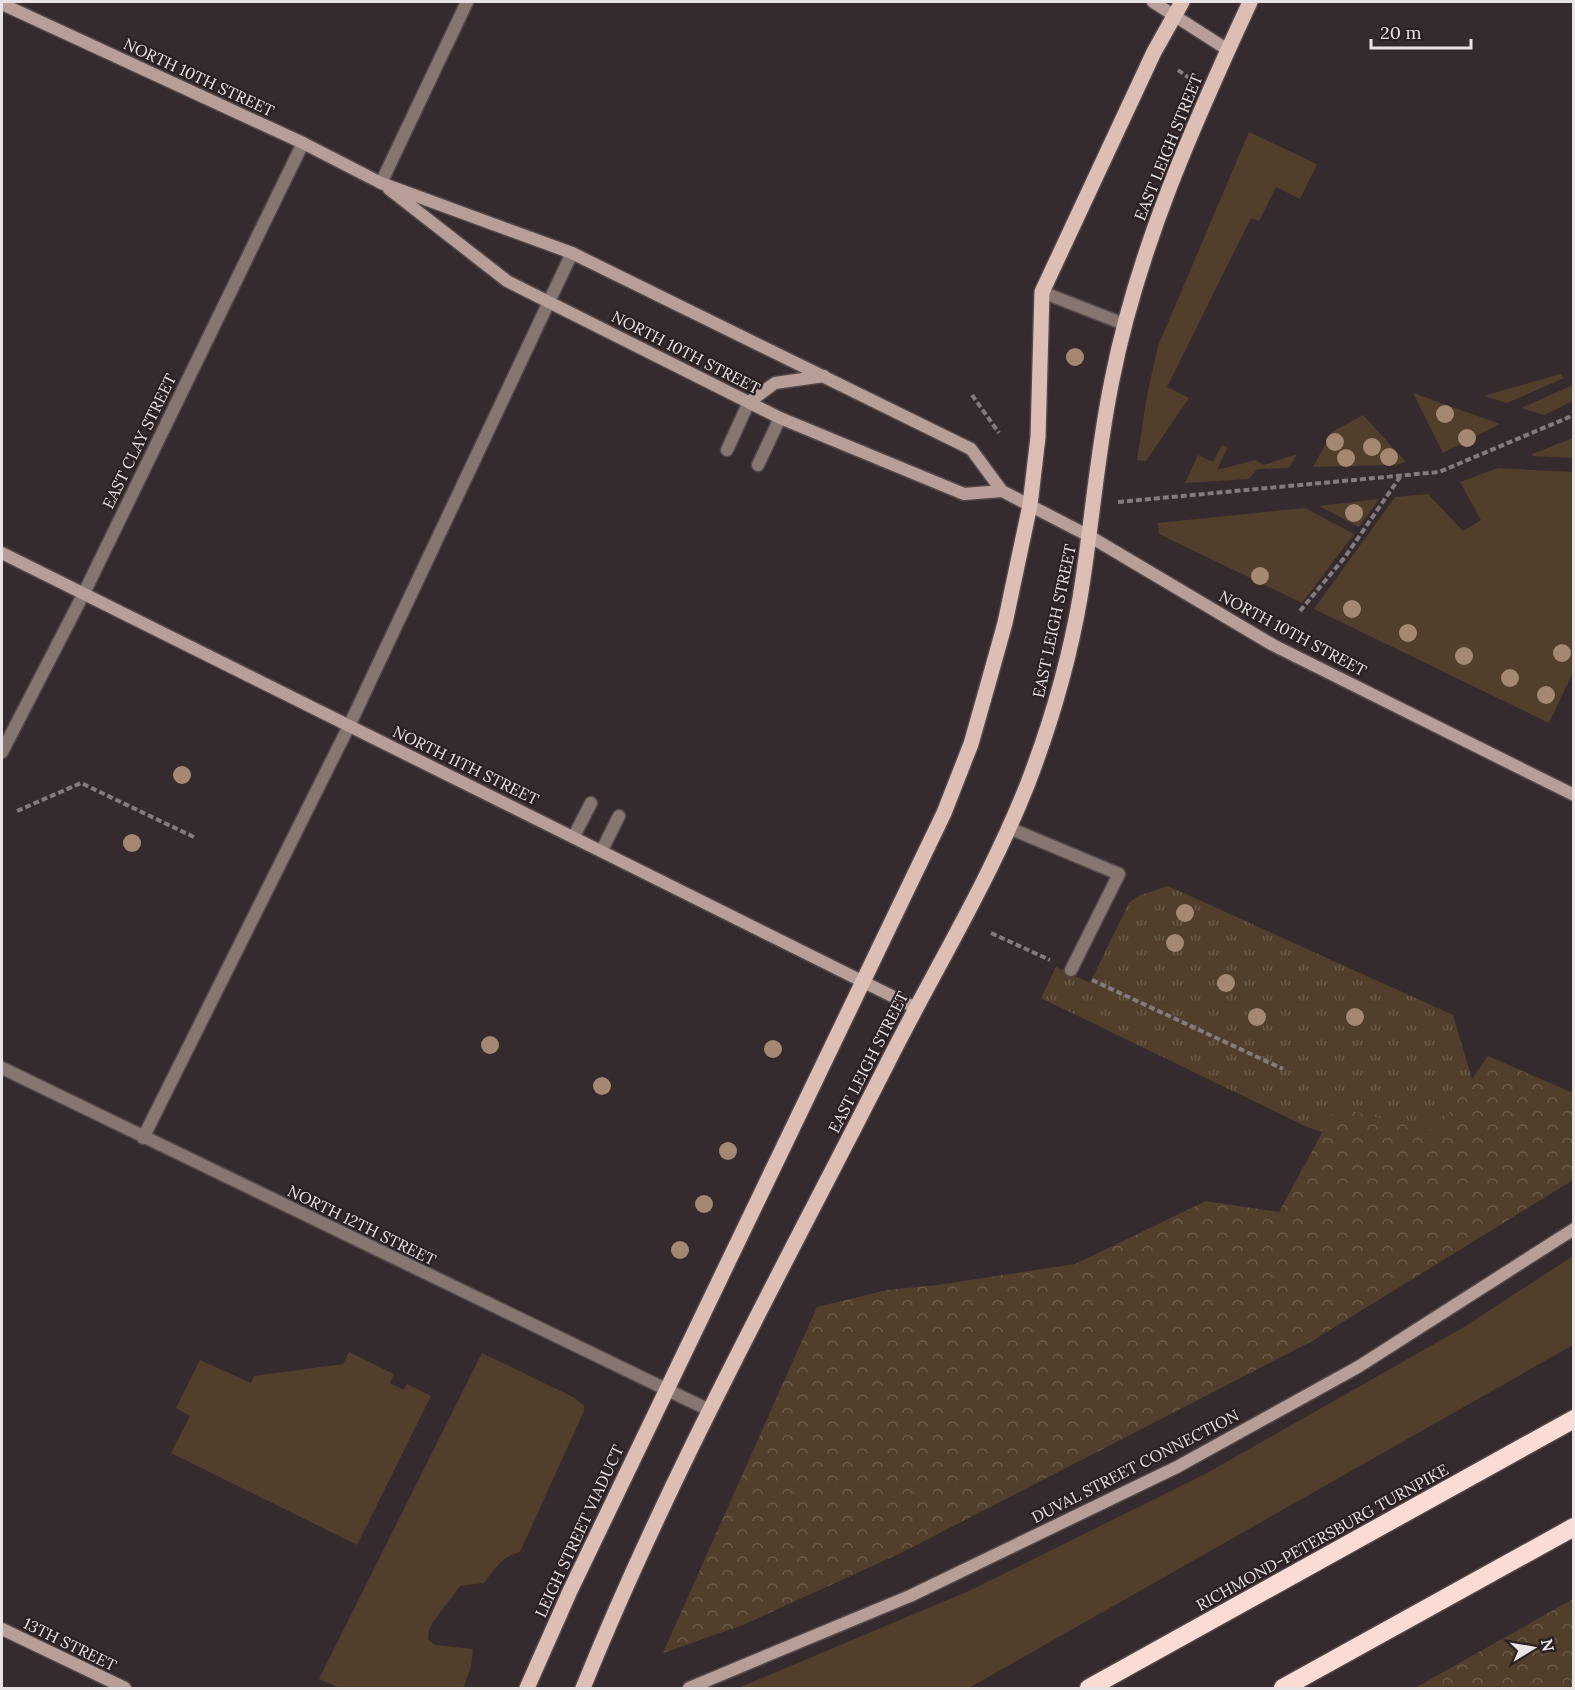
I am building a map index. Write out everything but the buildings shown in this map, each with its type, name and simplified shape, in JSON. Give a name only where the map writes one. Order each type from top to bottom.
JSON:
[{"type":"highway","name":"RICHMOND-PETERSBURG TURNPIKE","points":[[1089,1689],[1574,1419]]},
{"type":"highway","points":[[1283,1689],[1574,1527]]},
{"type":"main road","name":"EAST LEIGH STREET","points":[[709,1410],[1009,828],[1040,751],[1059,692],[1074,629],[1104,422],[1124,324],[1152,234],[1250,2]]},
{"type":"main road","points":[[666,1390],[940,824],[971,744],[1005,623],[1030,506],[1038,437],[1042,292],[1154,52],[1179,8]]},
{"type":"main road","name":"LEIGH STREET VIADUCT","points":[[527,1689],[570,1591],[666,1390]]},
{"type":"main road","points":[[583,1689],[621,1595],[709,1410]]},
{"type":"street","points":[[381,183],[466,2]]},
{"type":"street","points":[[1153,2],[1179,8],[1228,50]]},
{"type":"street","name":"NORTH 10TH STREET","points":[[2,4],[303,143],[381,183],[572,254],[971,449],[1002,491],[1089,536],[1272,645],[1570,793]]},
{"type":"street","name":"EAST CLAY STREET","points":[[2,752],[84,593],[303,143]]},
{"type":"street","name":"NORTH 10TH STREET","points":[[381,183],[507,281],[780,418],[964,494],[1002,491]]},
{"type":"street","points":[[143,1138],[350,726],[572,254]]},
{"type":"street","points":[[1042,292],[1124,324]]},
{"type":"street","points":[[728,450],[749,402],[775,383],[825,376]]},
{"type":"street","points":[[758,465],[780,418]]},
{"type":"street","name":"NORTH 11TH STREET","points":[[2,553],[916,1008]]},
{"type":"street","points":[[574,836],[591,803]]},
{"type":"street","points":[[602,850],[618,816]]},
{"type":"street","points":[[1009,828],[1119,874],[1071,970]]},
{"type":"street","name":"NORTH 12TH STREET","points":[[2,1068],[709,1410]]},
{"type":"street","name":"DUVAL STREET CONNECTION","points":[[689,1689],[910,1596],[1177,1467],[1358,1367],[1574,1229]]},
{"type":"street","name":"13TH STREET","points":[[2,1629],[124,1689]]},
{"type":"path","points":[[1178,70],[1191,80]]},
{"type":"path","points":[[972,395],[999,433]]},
{"type":"path","points":[[1093,504],[1438,472],[1574,415]]},
{"type":"path","points":[[1300,611],[1345,557],[1400,476]]},
{"type":"path","points":[[17,812],[81,783],[196,838]]},
{"type":"path","points":[[991,933],[1283,1069]]},
{"type":"green space","points":[[1249,132],[1317,164],[1300,199],[1276,187],[1259,221],[1251,218],[1167,387],[1189,398],[1146,461],[1137,460],[1147,395],[1158,346]]},
{"type":"green space","points":[[1560,374],[1564,378],[1507,403],[1484,396]]},
{"type":"green space","points":[[1573,385],[1573,401],[1544,415],[1521,408]]},
{"type":"green space","points":[[1413,393],[1500,424],[1443,453]]},
{"type":"green space","points":[[1363,415],[1406,462],[1395,465],[1313,467],[1332,432]]},
{"type":"green space","points":[[1573,438],[1573,458],[1533,456],[1532,454]]},
{"type":"green space","points":[[1222,445],[1227,448],[1217,470],[1255,460],[1264,465],[1297,454],[1289,468],[1257,469],[1249,479],[1185,483],[1198,455],[1213,462]]},
{"type":"green space","points":[[1498,468],[1573,472],[1573,672],[1549,723],[1314,609],[1395,497],[1428,494],[1463,531],[1481,520],[1460,482]]},
{"type":"green space","points":[[1379,499],[1359,527],[1319,506]]},
{"type":"green space","points":[[1305,508],[1354,534],[1302,603],[1159,534],[1158,523]]},
{"type":"green space","points":[[1168,886],[1453,1015],[1472,1079],[1436,1132],[1336,1107],[1323,1132],[1307,1127],[1041,998],[1056,967],[1090,983],[1129,903],[1138,896]]},
{"type":"green space","points":[[1488,1056],[1573,1093],[1573,1180],[1312,1341],[903,1552],[743,1625],[663,1653],[817,1307],[887,1290],[937,1285],[1075,1264],[1206,1201],[1279,1212],[1336,1107],[1436,1131]]},
{"type":"green space","points":[[1573,1256],[1573,1345],[969,1688],[738,1688],[971,1590],[1207,1473],[1464,1327]]},
{"type":"green space","points":[[349,1352],[394,1374],[390,1383],[404,1390],[407,1384],[431,1396],[357,1545],[171,1453],[190,1416],[176,1408],[200,1360],[251,1383],[254,1376],[343,1364]]},
{"type":"green space","points":[[482,1353],[575,1398],[584,1406],[584,1411],[520,1552],[503,1560],[484,1583],[460,1586],[429,1630],[428,1639],[435,1645],[473,1649],[471,1667],[463,1688],[340,1688],[319,1679]]},
{"type":"green space","points":[[1573,1599],[1573,1688],[1415,1688]]}]
